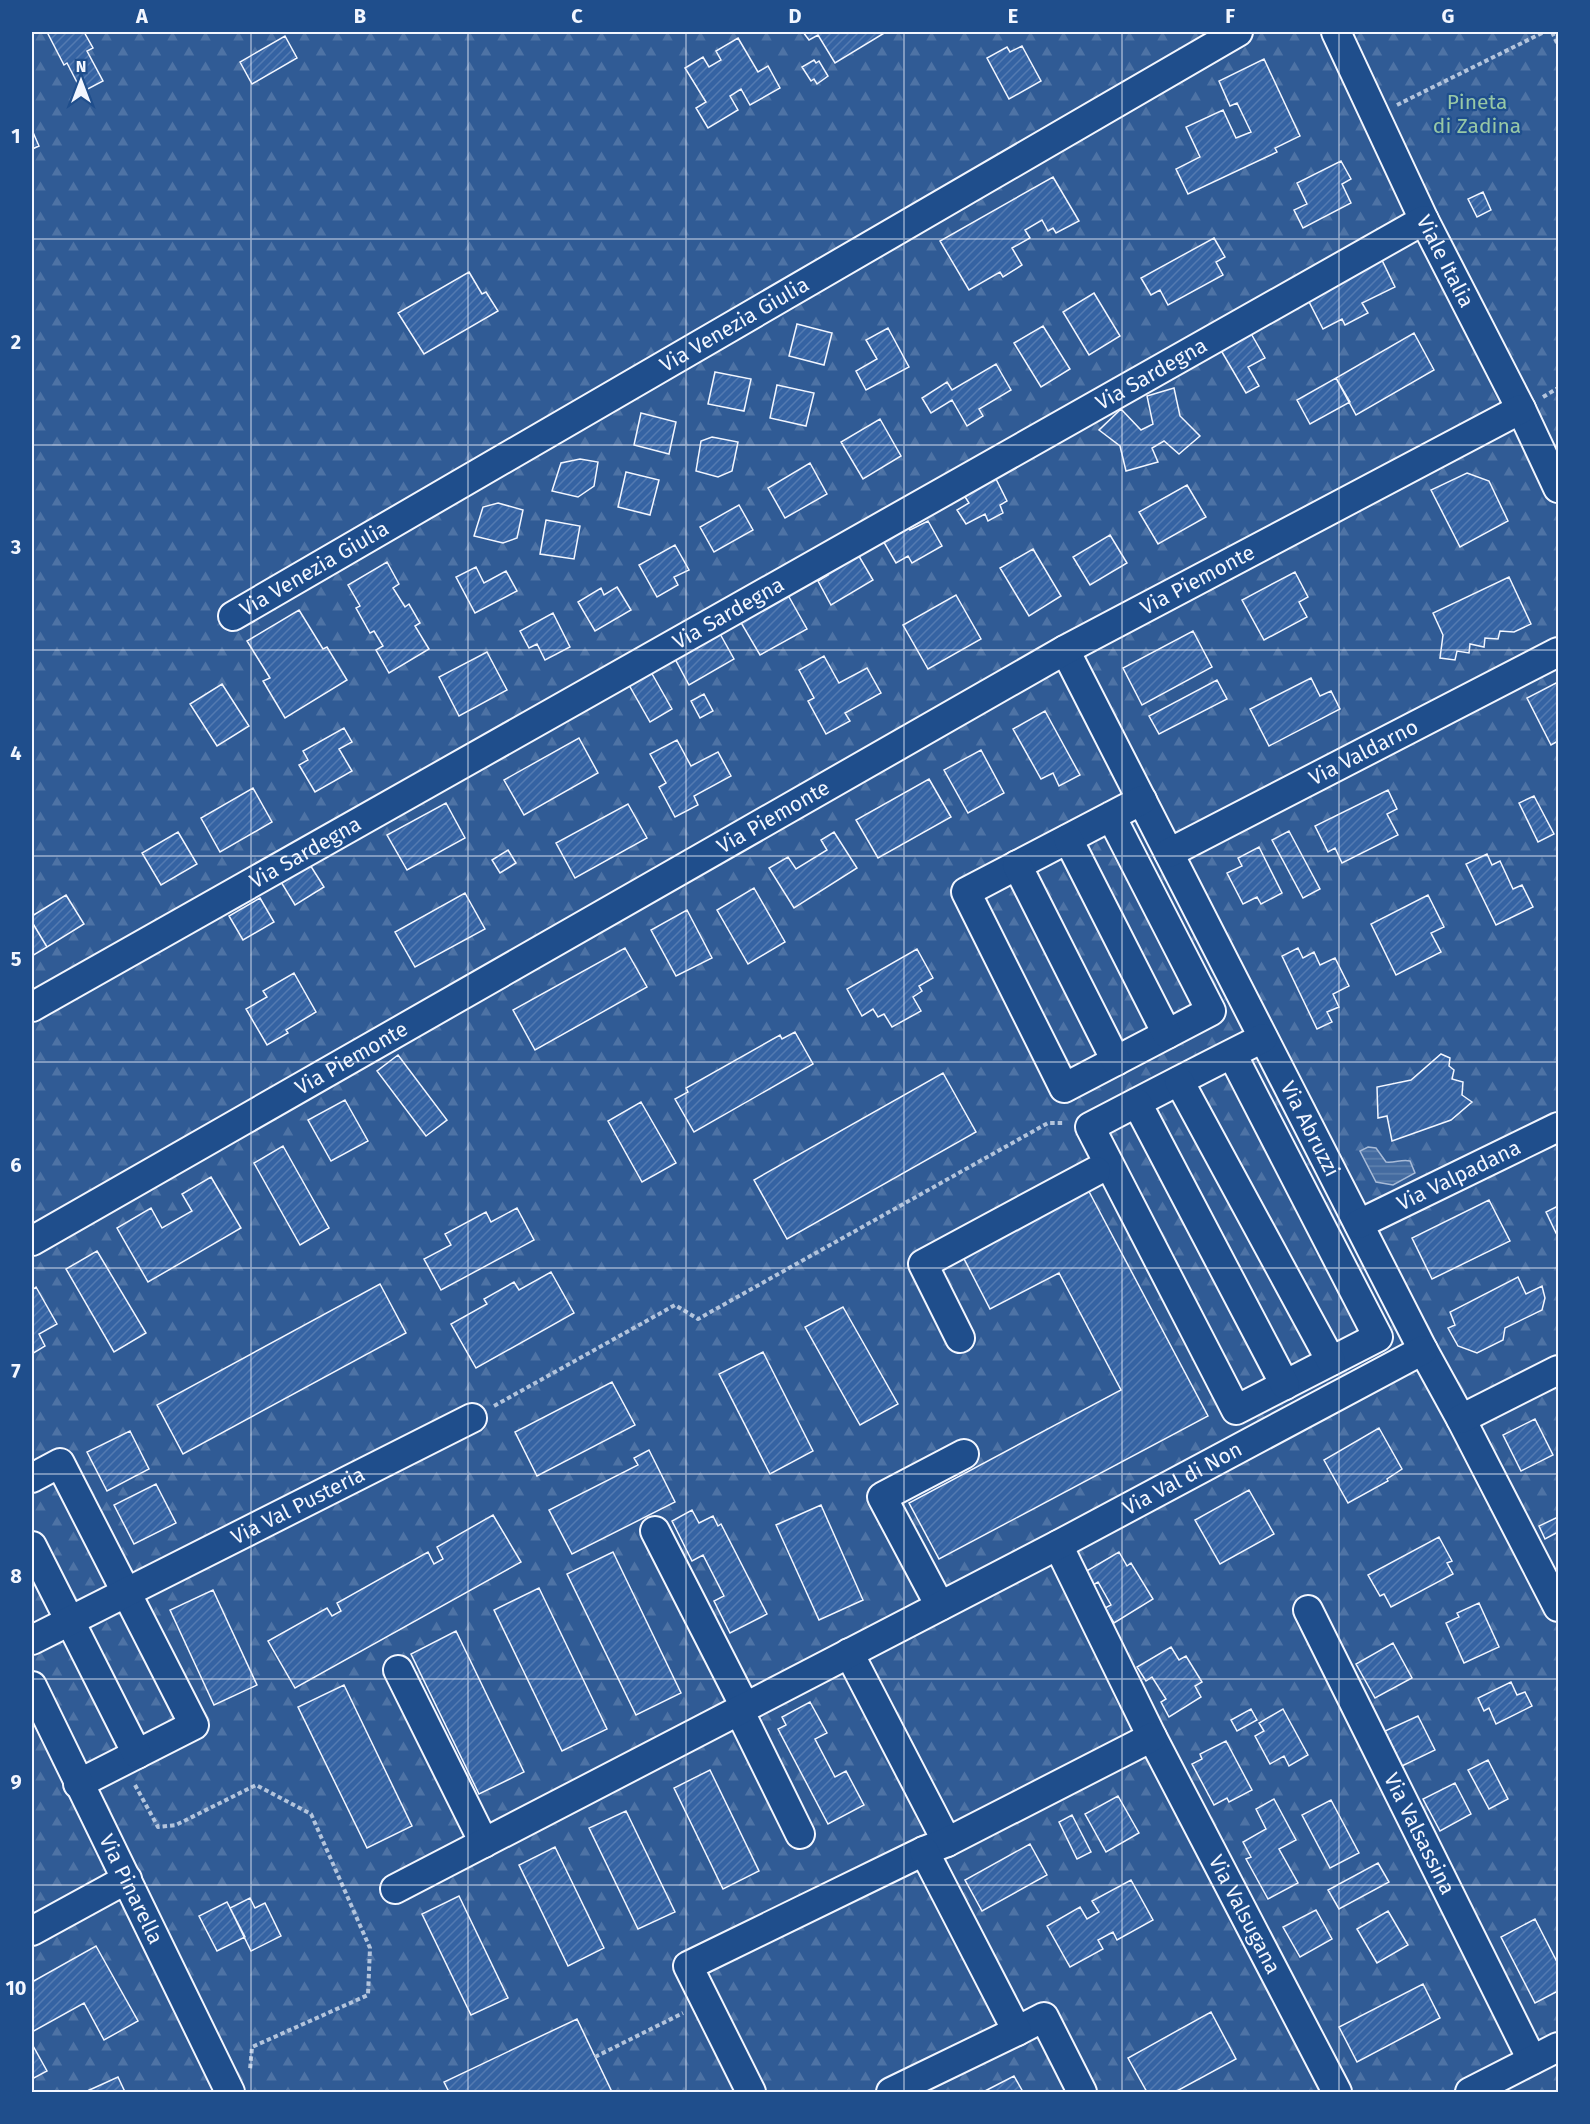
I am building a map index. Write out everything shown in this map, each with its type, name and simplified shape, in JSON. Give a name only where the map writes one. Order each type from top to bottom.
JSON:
[{"type":"street","name":"Via Venezia Giulia","points":[[232,616],[1238,32]]},
{"type":"street","name":"Viale Italia","points":[[1336,32],[1424,220],[1521,409],[1558,488]]},
{"type":"street","name":"Via Sardegna","points":[[32,1007],[1424,220]]},
{"type":"street","name":"Via Piemonte","points":[[32,1241],[1065,650],[1521,409]]},
{"type":"street","name":"Via Abruzzi","points":[[1065,650],[1169,853],[1249,1019],[1359,1224],[1558,1607]]},
{"type":"street","name":"Via Valdarno","points":[[1169,853],[1558,652]]},
{"type":"street","points":[[1142,800],[966,892],[1081,1125],[1252,1441]]},
{"type":"street","points":[[1111,816],[1211,1011]]},
{"type":"street","points":[[1068,839],[1167,1034]]},
{"type":"street","points":[[1017,865],[1116,1061]]},
{"type":"street","points":[[1064,1088],[1211,1011],[1249,1019],[1232,1054],[1137,1103],[1081,1125]]},
{"type":"street","points":[[1232,1054],[1377,1337],[1236,1410]]},
{"type":"street","points":[[1179,1081],[1330,1361]]},
{"type":"street","points":[[1137,1103],[1285,1385]]},
{"type":"street","name":"Via Valpadana","points":[[1359,1224],[1558,1127]]},
{"type":"street","points":[[960,1338],[923,1263],[1096,1171]]},
{"type":"street","name":"Via Val di Non","points":[[395,1889],[1058,1545],[1423,1350]]},
{"type":"street","points":[[1461,1419],[1558,1370]]},
{"type":"street","name":"Via Val Pusteria","points":[[32,1640],[472,1418]]},
{"type":"street","points":[[940,1606],[882,1497],[964,1454]]},
{"type":"street","points":[[32,1478],[60,1463],[194,1725],[78,1784]]},
{"type":"street","points":[[655,1531],[800,1834]]},
{"type":"street","name":"Via Valsugana","points":[[1058,1545],[1152,1737],[1337,2092]]},
{"type":"street","points":[[32,1546],[70,1621],[131,1757]]},
{"type":"street","name":"Via Valsassina","points":[[1308,1610],[1522,2075]]},
{"type":"street","points":[[849,1653],[1017,2031]]},
{"type":"street","points":[[398,1670],[484,1843]]},
{"type":"street","name":"Via Pinarella","points":[[32,1686],[230,2092]]},
{"type":"street","points":[[751,2092],[688,1966],[935,1847],[1152,1737]]},
{"type":"street","points":[[32,1931],[127,1879]]},
{"type":"street","points":[[891,2092],[1044,2017],[1082,2092]]},
{"type":"street","points":[[1470,2092],[1522,2075],[1558,2047]]},
{"type":"path","points":[[1375,115],[1544,32]]},
{"type":"path","points":[[1552,32],[1558,45]]},
{"type":"path","points":[[472,1418],[675,1305],[698,1319],[1048,1123],[1081,1125]]},
{"type":"path","points":[[131,1757],[143,1803],[158,1827],[176,1825],[256,1785],[311,1814],[370,1948],[368,1995],[252,2048],[250,2071]]},
{"type":"path","points":[[595,2057],[690,2009]]},
{"type":"green space","name":"Pineta di Zadina","points":[[32,32],[1558,32],[1558,2092],[32,2092]]},
{"type":"shaded area","points":[[1368,1147],[1376,1148],[1386,1162],[1410,1161],[1415,1173],[1393,1185],[1376,1182],[1360,1151]]},
{"type":"building","points":[[47,32],[84,32],[93,48],[87,51],[103,81],[82,92],[67,63],[64,65]]},
{"type":"building","points":[[803,32],[886,32],[835,63],[818,35],[809,40]]},
{"type":"building","points":[[285,36],[297,58],[252,84],[240,62]]},
{"type":"building","points":[[738,38],[758,72],[768,66],[780,88],[750,105],[741,89],[730,96],[738,110],[708,128],[696,108],[706,102],[685,68],[703,57],[709,67],[721,60],[716,51]]},
{"type":"building","points":[[1022,46],[1041,81],[1009,99],[987,58],[1007,47],[1010,52]]},
{"type":"building","points":[[1264,59],[1300,136],[1275,148],[1277,152],[1188,194],[1176,169],[1200,157],[1186,127],[1223,110],[1236,138],[1251,132],[1237,103],[1230,106],[1219,81]]},
{"type":"building","points":[[814,60],[816,63],[819,61],[828,76],[817,84],[814,79],[811,81],[802,67]]},
{"type":"building","points":[[32,130],[39,146],[32,149]]},
{"type":"building","points":[[1341,161],[1351,179],[1342,184],[1351,203],[1303,228],[1294,210],[1307,204],[1297,183]]},
{"type":"building","points":[[1053,177],[1079,221],[1056,233],[1053,228],[1048,231],[1042,220],[1025,230],[1030,238],[1012,248],[1022,265],[1003,277],[1000,272],[969,290],[940,241]]},
{"type":"building","points":[[1483,192],[1491,210],[1477,217],[1468,199]]},
{"type":"building","points":[[1214,238],[1225,257],[1216,262],[1223,275],[1168,305],[1160,290],[1151,295],[1141,278]]},
{"type":"building","points":[[1378,252],[1395,287],[1362,303],[1368,313],[1345,325],[1342,319],[1323,329],[1303,290]]},
{"type":"building","points":[[469,272],[482,294],[486,292],[498,311],[424,354],[398,313]]},
{"type":"building","points":[[1094,293],[1120,336],[1089,355],[1063,312]]},
{"type":"building","points":[[797,324],[832,333],[824,365],[789,356]]},
{"type":"building","points":[[1043,326],[1070,369],[1041,387],[1014,343]]},
{"type":"building","points":[[888,328],[909,367],[866,390],[856,371],[877,359],[866,340]]},
{"type":"building","points":[[1249,330],[1265,358],[1248,367],[1259,386],[1246,393],[1219,347]]},
{"type":"building","points":[[1414,333],[1434,370],[1356,415],[1336,378]]},
{"type":"building","points":[[996,364],[1011,390],[979,409],[983,416],[967,426],[952,400],[931,413],[922,398],[947,382],[952,390]]},
{"type":"building","points":[[715,372],[751,379],[744,411],[708,404]]},
{"type":"building","points":[[1336,378],[1350,402],[1310,424],[1297,400]]},
{"type":"building","points":[[777,385],[814,393],[806,426],[770,418]]},
{"type":"building","points":[[1174,388],[1180,416],[1200,436],[1179,454],[1164,441],[1152,448],[1158,462],[1126,471],[1120,446],[1099,430],[1121,409],[1141,430],[1153,424],[1147,396]]},
{"type":"building","points":[[641,413],[676,422],[669,454],[634,445]]},
{"type":"building","points":[[880,419],[901,456],[863,479],[841,442]]},
{"type":"building","points":[[712,437],[738,442],[732,471],[718,477],[696,471],[701,441]]},
{"type":"building","points":[[580,459],[598,462],[594,486],[578,497],[552,491],[561,463]]},
{"type":"building","points":[[810,463],[827,494],[785,518],[768,488]]},
{"type":"building","points":[[626,472],[659,480],[650,515],[618,507]]},
{"type":"building","points":[[1467,473],[1489,481],[1508,521],[1460,547],[1431,490]]},
{"type":"building","points":[[994,475],[1007,501],[1000,505],[1003,513],[988,521],[985,514],[966,524],[957,510],[969,503],[962,492]]},
{"type":"building","points":[[1187,485],[1206,517],[1158,544],[1139,512]]},
{"type":"building","points":[[498,503],[523,510],[517,538],[503,543],[474,536],[483,507]]},
{"type":"building","points":[[739,505],[753,530],[714,552],[700,527]]},
{"type":"building","points":[[546,520],[580,526],[574,559],[540,554]]},
{"type":"building","points":[[928,521],[942,546],[912,563],[908,556],[896,563],[882,539],[907,525],[910,530]]},
{"type":"building","points":[[1110,535],[1127,563],[1090,585],[1073,557]]},
{"type":"building","points":[[675,545],[689,570],[674,577],[678,585],[657,597],[639,565]]},
{"type":"building","points":[[853,546],[873,580],[831,605],[818,581],[828,575],[825,570]]},
{"type":"building","points":[[1033,549],[1061,596],[1029,616],[1000,568]]},
{"type":"building","points":[[387,562],[399,584],[393,588],[405,607],[409,604],[420,623],[415,626],[429,649],[389,673],[376,650],[383,646],[374,631],[370,633],[356,608],[360,606],[348,585]]},
{"type":"building","points":[[476,567],[484,583],[506,571],[517,591],[475,613],[456,577]]},
{"type":"building","points":[[1295,572],[1308,597],[1299,602],[1307,617],[1264,640],[1242,600]]},
{"type":"building","points":[[1509,577],[1531,624],[1514,632],[1500,631],[1498,639],[1485,638],[1484,647],[1470,644],[1469,653],[1457,651],[1455,660],[1440,658],[1443,635],[1433,613]]},
{"type":"building","points":[[617,587],[631,610],[595,631],[578,602],[601,588],[604,595]]},
{"type":"building","points":[[784,588],[807,629],[760,655],[740,621]]},
{"type":"building","points":[[956,595],[981,639],[928,669],[903,625]]},
{"type":"building","points":[[299,610],[323,649],[327,647],[347,680],[285,718],[263,681],[270,678],[247,641]]},
{"type":"building","points":[[553,613],[570,647],[545,660],[537,644],[529,648],[520,631]]},
{"type":"building","points":[[1193,631],[1212,667],[1142,705],[1123,668]]},
{"type":"building","points":[[719,632],[734,659],[689,685],[674,657]]},
{"type":"building","points":[[487,652],[507,690],[459,716],[439,677]]},
{"type":"building","points":[[824,656],[839,683],[867,668],[881,693],[845,713],[850,721],[826,734],[808,701],[814,698],[799,670]]},
{"type":"building","points":[[647,665],[672,709],[650,722],[625,678]]},
{"type":"building","points":[[1311,678],[1320,696],[1331,691],[1340,709],[1269,746],[1250,709]]},
{"type":"building","points":[[1217,680],[1227,699],[1159,734],[1149,716]]},
{"type":"building","points":[[1558,682],[1558,741],[1551,745],[1527,698]]},
{"type":"building","points":[[222,684],[249,726],[217,746],[190,704]]},
{"type":"building","points":[[704,694],[713,711],[700,718],[691,701]]},
{"type":"building","points":[[1045,711],[1080,775],[1059,786],[1053,773],[1041,779],[1013,729]]},
{"type":"building","points":[[344,728],[352,742],[339,749],[352,771],[315,792],[299,765],[308,760],[303,751]]},
{"type":"building","points":[[579,738],[598,773],[524,815],[504,780]]},
{"type":"building","points":[[677,740],[691,766],[718,752],[731,776],[694,796],[698,805],[675,817],[659,787],[666,783],[650,754]]},
{"type":"building","points":[[981,750],[1004,793],[968,813],[944,770]]},
{"type":"building","points":[[929,779],[951,817],[878,858],[856,820]]},
{"type":"building","points":[[253,788],[272,822],[220,852],[201,818]]},
{"type":"building","points":[[1388,790],[1397,809],[1387,814],[1398,835],[1342,863],[1335,848],[1328,852],[1315,826]]},
{"type":"building","points":[[1534,796],[1554,834],[1538,842],[1519,803]]},
{"type":"building","points":[[446,803],[465,838],[407,870],[387,835]]},
{"type":"building","points":[[628,804],[647,838],[575,878],[556,843]]},
{"type":"building","points":[[1289,831],[1320,889],[1303,898],[1272,840]]},
{"type":"building","points":[[178,832],[197,864],[161,885],[142,853]]},
{"type":"building","points":[[834,832],[857,868],[794,908],[769,868],[788,857],[796,869],[827,850],[821,840]]},
{"type":"building","points":[[1259,847],[1282,893],[1261,904],[1257,897],[1243,904],[1227,873],[1242,866],[1238,858]]},
{"type":"building","points":[[508,850],[516,863],[500,873],[492,860]]},
{"type":"building","points":[[1487,854],[1492,865],[1500,861],[1513,889],[1522,885],[1533,907],[1496,925],[1466,864]]},
{"type":"building","points":[[307,860],[324,887],[295,905],[281,882]]},
{"type":"building","points":[[754,888],[785,942],[748,964],[717,910]]},
{"type":"building","points":[[465,893],[485,929],[415,967],[395,932]]},
{"type":"building","points":[[66,895],[84,924],[47,947],[32,922],[32,916]]},
{"type":"building","points":[[1428,895],[1444,927],[1431,933],[1441,952],[1396,975],[1371,924]]},
{"type":"building","points":[[260,898],[274,922],[243,940],[229,916]]},
{"type":"building","points":[[687,910],[712,958],[676,976],[651,930]]},
{"type":"building","points":[[32,922],[47,947],[32,956]]},
{"type":"building","points":[[625,948],[647,987],[535,1050],[513,1010]]},
{"type":"building","points":[[1298,948],[1303,958],[1314,952],[1320,965],[1335,958],[1349,986],[1333,994],[1339,1007],[1327,1012],[1332,1022],[1317,1029],[1282,956]]},
{"type":"building","points":[[917,949],[933,978],[919,986],[922,991],[913,997],[921,1011],[892,1027],[884,1014],[878,1017],[873,1009],[862,1016],[847,989]]},
{"type":"building","points":[[294,973],[316,1012],[286,1030],[288,1033],[267,1045],[246,1009],[267,997],[263,991]]},
{"type":"building","points":[[795,1032],[813,1064],[694,1132],[675,1099],[688,1092],[686,1088],[780,1035],[782,1039]]},
{"type":"building","points":[[1441,1054],[1450,1058],[1449,1066],[1454,1070],[1452,1079],[1463,1082],[1462,1095],[1472,1102],[1451,1120],[1392,1141],[1387,1116],[1378,1118],[1377,1087],[1411,1080]]},
{"type":"building","points":[[398,1055],[447,1120],[426,1136],[377,1071]]},
{"type":"building","points":[[943,1073],[976,1132],[787,1239],[754,1180]]},
{"type":"building","points":[[345,1100],[368,1141],[331,1161],[308,1120]]},
{"type":"building","points":[[641,1102],[676,1163],[642,1182],[608,1121]]},
{"type":"building","points":[[283,1146],[329,1228],[300,1245],[254,1163]]},
{"type":"building","points":[[211,1177],[241,1228],[148,1282],[117,1228],[151,1208],[162,1228],[192,1211],[182,1194]]},
{"type":"building","points":[[1085,1184],[1208,1416],[939,1559],[909,1503],[1121,1390],[1059,1273],[990,1309],[960,1251]]},
{"type":"building","points":[[1489,1200],[1510,1241],[1432,1279],[1412,1238]]},
{"type":"building","points":[[1558,1206],[1558,1231],[1556,1233],[1546,1212]]},
{"type":"building","points":[[517,1208],[534,1240],[441,1290],[424,1259],[451,1245],[445,1234],[486,1212],[491,1222]]},
{"type":"building","points":[[97,1251],[146,1333],[114,1352],[66,1269]]},
{"type":"building","points":[[551,1272],[574,1313],[476,1368],[451,1324],[487,1304],[484,1299],[514,1282],[519,1290]]},
{"type":"building","points":[[1518,1277],[1526,1294],[1542,1286],[1545,1298],[1542,1310],[1505,1328],[1503,1340],[1477,1353],[1458,1346],[1448,1328],[1455,1325],[1450,1312]]},
{"type":"building","points":[[380,1284],[406,1333],[183,1454],[157,1405]]},
{"type":"building","points":[[36,1287],[57,1324],[39,1334],[45,1346],[32,1354],[32,1290]]},
{"type":"building","points":[[843,1307],[898,1404],[860,1425],[805,1327]]},
{"type":"building","points":[[763,1352],[813,1451],[770,1474],[719,1374]]},
{"type":"building","points":[[612,1382],[635,1425],[537,1476],[515,1432]]},
{"type":"building","points":[[1535,1419],[1553,1455],[1521,1471],[1503,1435]]},
{"type":"building","points":[[1379,1428],[1402,1469],[1387,1479],[1388,1481],[1348,1503],[1324,1460]]},
{"type":"building","points":[[130,1431],[149,1469],[107,1491],[87,1452]]},
{"type":"building","points":[[649,1450],[675,1502],[572,1554],[549,1510],[638,1465],[634,1458]]},
{"type":"building","points":[[156,1484],[176,1523],[134,1544],[114,1505]]},
{"type":"building","points":[[1249,1490],[1274,1534],[1220,1564],[1195,1520]]},
{"type":"building","points":[[821,1505],[863,1600],[819,1620],[776,1525]]},
{"type":"building","points":[[692,1510],[699,1523],[713,1516],[718,1526],[721,1524],[767,1614],[730,1633],[714,1601],[724,1596],[703,1555],[692,1561],[672,1521]]},
{"type":"building","points":[[493,1515],[521,1562],[295,1688],[268,1641],[327,1608],[332,1616],[341,1611],[337,1603],[428,1552],[434,1564],[443,1559],[437,1547]]},
{"type":"building","points":[[1558,1517],[1558,1532],[1545,1539],[1539,1526]]},
{"type":"building","points":[[1439,1537],[1452,1561],[1447,1563],[1453,1574],[1391,1607],[1384,1594],[1380,1596],[1368,1575]]},
{"type":"building","points":[[613,1552],[681,1693],[636,1715],[567,1574]]},
{"type":"building","points":[[1119,1552],[1127,1566],[1131,1563],[1153,1599],[1114,1623],[1105,1608],[1111,1605],[1098,1582],[1093,1585],[1085,1572]]},
{"type":"building","points":[[539,1588],[607,1729],[562,1751],[494,1610]]},
{"type":"building","points":[[213,1590],[257,1685],[214,1705],[170,1610]]},
{"type":"building","points":[[1479,1603],[1499,1647],[1464,1663],[1446,1623],[1459,1617],[1457,1613]]},
{"type":"building","points":[[456,1631],[524,1772],[479,1794],[411,1654]]},
{"type":"building","points":[[1393,1643],[1412,1678],[1375,1698],[1356,1664]]},
{"type":"building","points":[[1171,1647],[1179,1660],[1186,1656],[1202,1682],[1195,1686],[1201,1697],[1169,1717],[1161,1702],[1166,1699],[1152,1677],[1146,1681],[1137,1667]]},
{"type":"building","points":[[1511,1682],[1517,1695],[1525,1692],[1532,1706],[1496,1724],[1489,1708],[1484,1711],[1478,1698]]},
{"type":"building","points":[[344,1685],[412,1826],[367,1848],[298,1707]]},
{"type":"building","points":[[810,1702],[827,1733],[815,1739],[835,1777],[846,1771],[864,1805],[828,1824],[778,1729],[786,1725],[782,1717]]},
{"type":"building","points":[[1251,1709],[1257,1720],[1237,1731],[1231,1720]]},
{"type":"building","points":[[1283,1709],[1308,1755],[1289,1766],[1284,1756],[1270,1764],[1255,1736],[1264,1731],[1259,1723]]},
{"type":"building","points":[[1418,1716],[1435,1750],[1402,1766],[1385,1731]]},
{"type":"building","points":[[1226,1741],[1252,1790],[1229,1802],[1227,1798],[1214,1805],[1192,1764],[1202,1759],[1200,1754]]},
{"type":"building","points":[[1488,1760],[1508,1799],[1489,1809],[1468,1770]]},
{"type":"building","points":[[710,1770],[759,1871],[723,1889],[674,1788]]},
{"type":"building","points":[[1455,1783],[1471,1814],[1440,1831],[1423,1799]]},
{"type":"building","points":[[1118,1796],[1139,1833],[1106,1852],[1085,1814]]},
{"type":"building","points":[[1274,1799],[1296,1840],[1279,1849],[1298,1883],[1268,1899],[1246,1859],[1251,1857],[1243,1842],[1266,1829],[1256,1809]]},
{"type":"building","points":[[1331,1800],[1359,1853],[1330,1868],[1302,1815]]},
{"type":"building","points":[[626,1811],[675,1912],[638,1929],[589,1828]]},
{"type":"building","points":[[1072,1815],[1091,1852],[1077,1859],[1059,1822]]},
{"type":"building","points":[[1030,1844],[1047,1875],[982,1911],[965,1880]]},
{"type":"building","points":[[555,1847],[604,1948],[568,1966],[519,1865]]},
{"type":"building","points":[[1378,1863],[1389,1882],[1339,1909],[1328,1890]]},
{"type":"building","points":[[1131,1880],[1153,1920],[1117,1940],[1113,1932],[1098,1940],[1103,1949],[1070,1967],[1047,1926],[1080,1907],[1087,1919],[1099,1912],[1092,1901]]},
{"type":"building","points":[[459,1896],[508,1998],[471,2015],[422,1914]]},
{"type":"building","points":[[250,1898],[255,1908],[265,1903],[281,1936],[251,1951],[230,1908]]},
{"type":"building","points":[[227,1902],[245,1937],[217,1951],[199,1916]]},
{"type":"building","points":[[1316,1910],[1332,1939],[1300,1957],[1283,1927]]},
{"type":"building","points":[[1388,1911],[1408,1945],[1377,1963],[1357,1929]]},
{"type":"building","points":[[1535,1919],[1558,1964],[1558,1991],[1535,2003],[1501,1937]]},
{"type":"building","points":[[96,1946],[138,2021],[104,2040],[84,2003],[32,2032],[32,1982]]},
{"type":"building","points":[[1423,1984],[1440,2018],[1357,2062],[1339,2027]]},
{"type":"building","points":[[1211,2012],[1236,2059],[1175,2092],[1147,2092],[1128,2058]]},
{"type":"building","points":[[577,2019],[612,2092],[449,2092],[444,2082]]},
{"type":"building","points":[[32,2044],[47,2071],[32,2079]]},
{"type":"building","points":[[1014,2076],[1023,2092],[983,2092]]},
{"type":"building","points":[[118,2077],[125,2092],[85,2092]]}]
